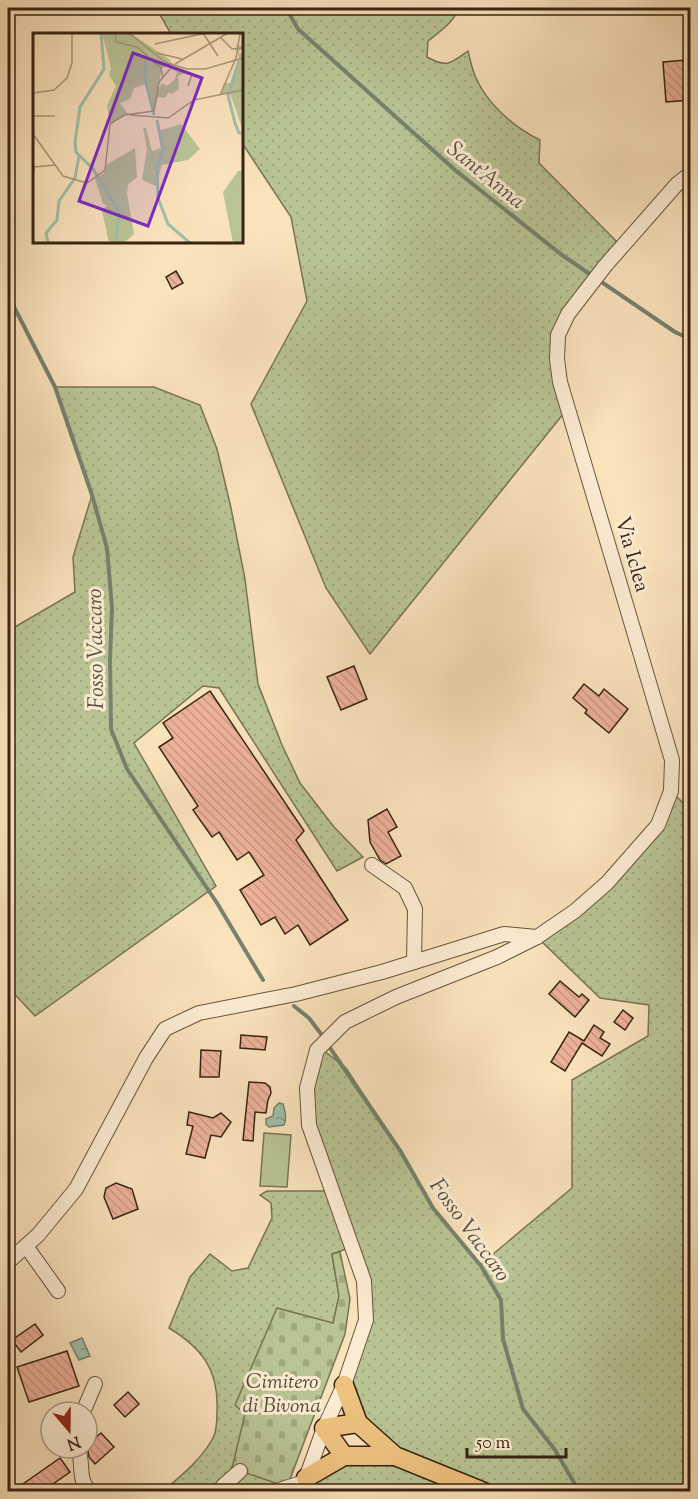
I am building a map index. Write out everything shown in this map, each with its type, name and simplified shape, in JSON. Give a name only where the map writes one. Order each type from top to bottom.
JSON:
[{"type":"main road","points":[[345,1386],[358,1423],[395,1455],[484,1491]]},
{"type":"main road","points":[[344,1456],[324,1428],[358,1423]]},
{"type":"main road","points":[[303,1484],[344,1456],[395,1455]]},
{"type":"street","name":"Via Iclea","points":[[345,1386],[366,1320],[364,1281],[309,1125],[307,1088],[317,1050],[345,1022],[386,1002],[497,957],[537,937],[575,911],[607,883],[658,825],[671,791],[672,759],[560,382],[557,359],[558,335],[568,314],[605,266],[677,184],[690,174]]},
{"type":"street","points":[[372,865],[405,888],[415,909],[414,962]]},
{"type":"street","points":[[8,1262],[38,1235],[76,1189],[146,1058],[165,1029],[200,1013],[296,994],[414,962],[504,934],[537,937]]},
{"type":"street","points":[[26,1246],[58,1291]]},
{"type":"street","points":[[88,1400],[95,1384]]},
{"type":"street","points":[[273,1491],[303,1484],[324,1428],[345,1386]]},
{"type":"street","points":[[80,1460],[82,1476],[90,1491]]},
{"type":"street","points":[[219,1491],[240,1471]]},
{"type":"green space","points":[[156,8],[458,8],[450,22],[428,41],[427,57],[439,63],[448,63],[468,51],[475,75],[487,97],[511,122],[540,140],[539,163],[623,248],[558,335],[568,408],[370,654],[326,588],[251,404],[307,301],[291,217],[243,145],[243,33],[170,33]]},
{"type":"green space","points":[[55,387],[154,387],[200,405],[217,449],[231,508],[245,579],[258,684],[300,783],[334,827],[363,857],[337,871],[219,688],[203,686],[134,743],[216,886],[35,1016],[8,987],[8,631],[75,592],[73,557],[92,495]]},
{"type":"green space","points":[[671,791],[690,810],[690,1491],[299,1491],[344,1456],[394,1456],[358,1423],[344,1385],[366,1320],[352,1247],[332,1254],[339,1296],[333,1324],[245,1414],[287,1487],[273,1492],[162,1492],[203,1453],[213,1438],[216,1425],[217,1396],[211,1372],[199,1352],[169,1328],[190,1277],[210,1254],[232,1271],[248,1268],[272,1218],[271,1203],[260,1195],[267,1191],[332,1191],[307,1088],[319,1047],[346,1068],[401,1152],[433,1208],[480,1265],[572,1188],[572,1080],[648,1036],[649,1005],[600,998],[537,937],[575,911],[658,825]]},
{"type":"green space","points":[[264,1133],[291,1135],[287,1187],[260,1186]]},
{"type":"green space","name":"Cimitero di Bivona","points":[[340,1252],[350,1299],[345,1334],[287,1487],[232,1468],[245,1414],[235,1405],[277,1308],[333,1323],[339,1296],[332,1254]]},
{"type":"water","points":[[279,1103],[283,1104],[286,1117],[284,1125],[269,1127],[266,1119],[273,1116],[274,1108]]},
{"type":"water","points":[[82,1338],[90,1356],[79,1360],[70,1343]]},
{"type":"building","points":[[687,60],[690,100],[666,102],[663,62]]},
{"type":"building","points":[[176,271],[183,283],[172,289],[166,277]]},
{"type":"building","points":[[354,666],[367,699],[341,710],[327,677]]},
{"type":"building","points":[[584,684],[599,696],[604,689],[628,709],[609,733],[585,713],[587,710],[573,698]]},
{"type":"building","points":[[210,691],[304,831],[296,840],[348,920],[310,945],[298,925],[285,934],[275,917],[261,925],[240,890],[264,875],[249,852],[237,860],[219,832],[212,837],[193,810],[198,806],[159,747],[173,738],[163,723]]},
{"type":"building","points":[[387,809],[397,827],[388,832],[401,856],[386,864],[380,860],[370,842],[368,820]]},
{"type":"building","points":[[560,981],[579,997],[582,994],[589,1000],[575,1017],[549,994]]},
{"type":"building","points":[[623,1010],[633,1018],[625,1030],[614,1022]]},
{"type":"building","points":[[594,1025],[604,1032],[600,1038],[610,1044],[602,1056],[582,1043],[565,1071],[551,1062],[569,1032],[584,1041]]},
{"type":"building","points":[[241,1035],[267,1037],[265,1050],[240,1048]]},
{"type":"building","points":[[201,1050],[221,1051],[219,1077],[200,1077]]},
{"type":"building","points":[[249,1082],[265,1083],[270,1087],[271,1093],[266,1113],[255,1112],[253,1141],[243,1140]]},
{"type":"building","points":[[189,1112],[213,1118],[221,1113],[231,1122],[221,1137],[211,1135],[205,1158],[186,1154],[193,1126],[187,1125]]},
{"type":"building","points":[[116,1183],[132,1189],[138,1209],[113,1219],[104,1197],[106,1188]]},
{"type":"building","points":[[35,1324],[43,1335],[21,1352],[12,1340]]},
{"type":"building","points":[[67,1351],[79,1386],[29,1402],[17,1367]]},
{"type":"building","points":[[128,1392],[139,1404],[125,1417],[114,1405]]},
{"type":"building","points":[[101,1433],[114,1447],[95,1464],[92,1460],[99,1460],[99,1435]]},
{"type":"building","points":[[57,1460],[61,1460],[70,1472],[43,1491],[13,1491]]},
{"type":"waterway","name":"Sant'Anna","points":[[286,8],[298,29],[455,170],[562,255],[675,332],[690,339]]},
{"type":"waterway","name":"Fosso Vaccaro","points":[[8,295],[55,387],[92,495],[107,548],[112,608],[111,729],[127,769],[217,903],[263,980]]},
{"type":"waterway","name":"Fosso Vaccaro","points":[[294,1006],[309,1018],[324,1038]]},
{"type":"waterway","name":"Fosso Vaccaro","points":[[328,1045],[401,1152],[433,1208],[481,1266],[501,1300],[503,1339],[523,1409],[555,1450],[576,1486],[576,1492]]}]
